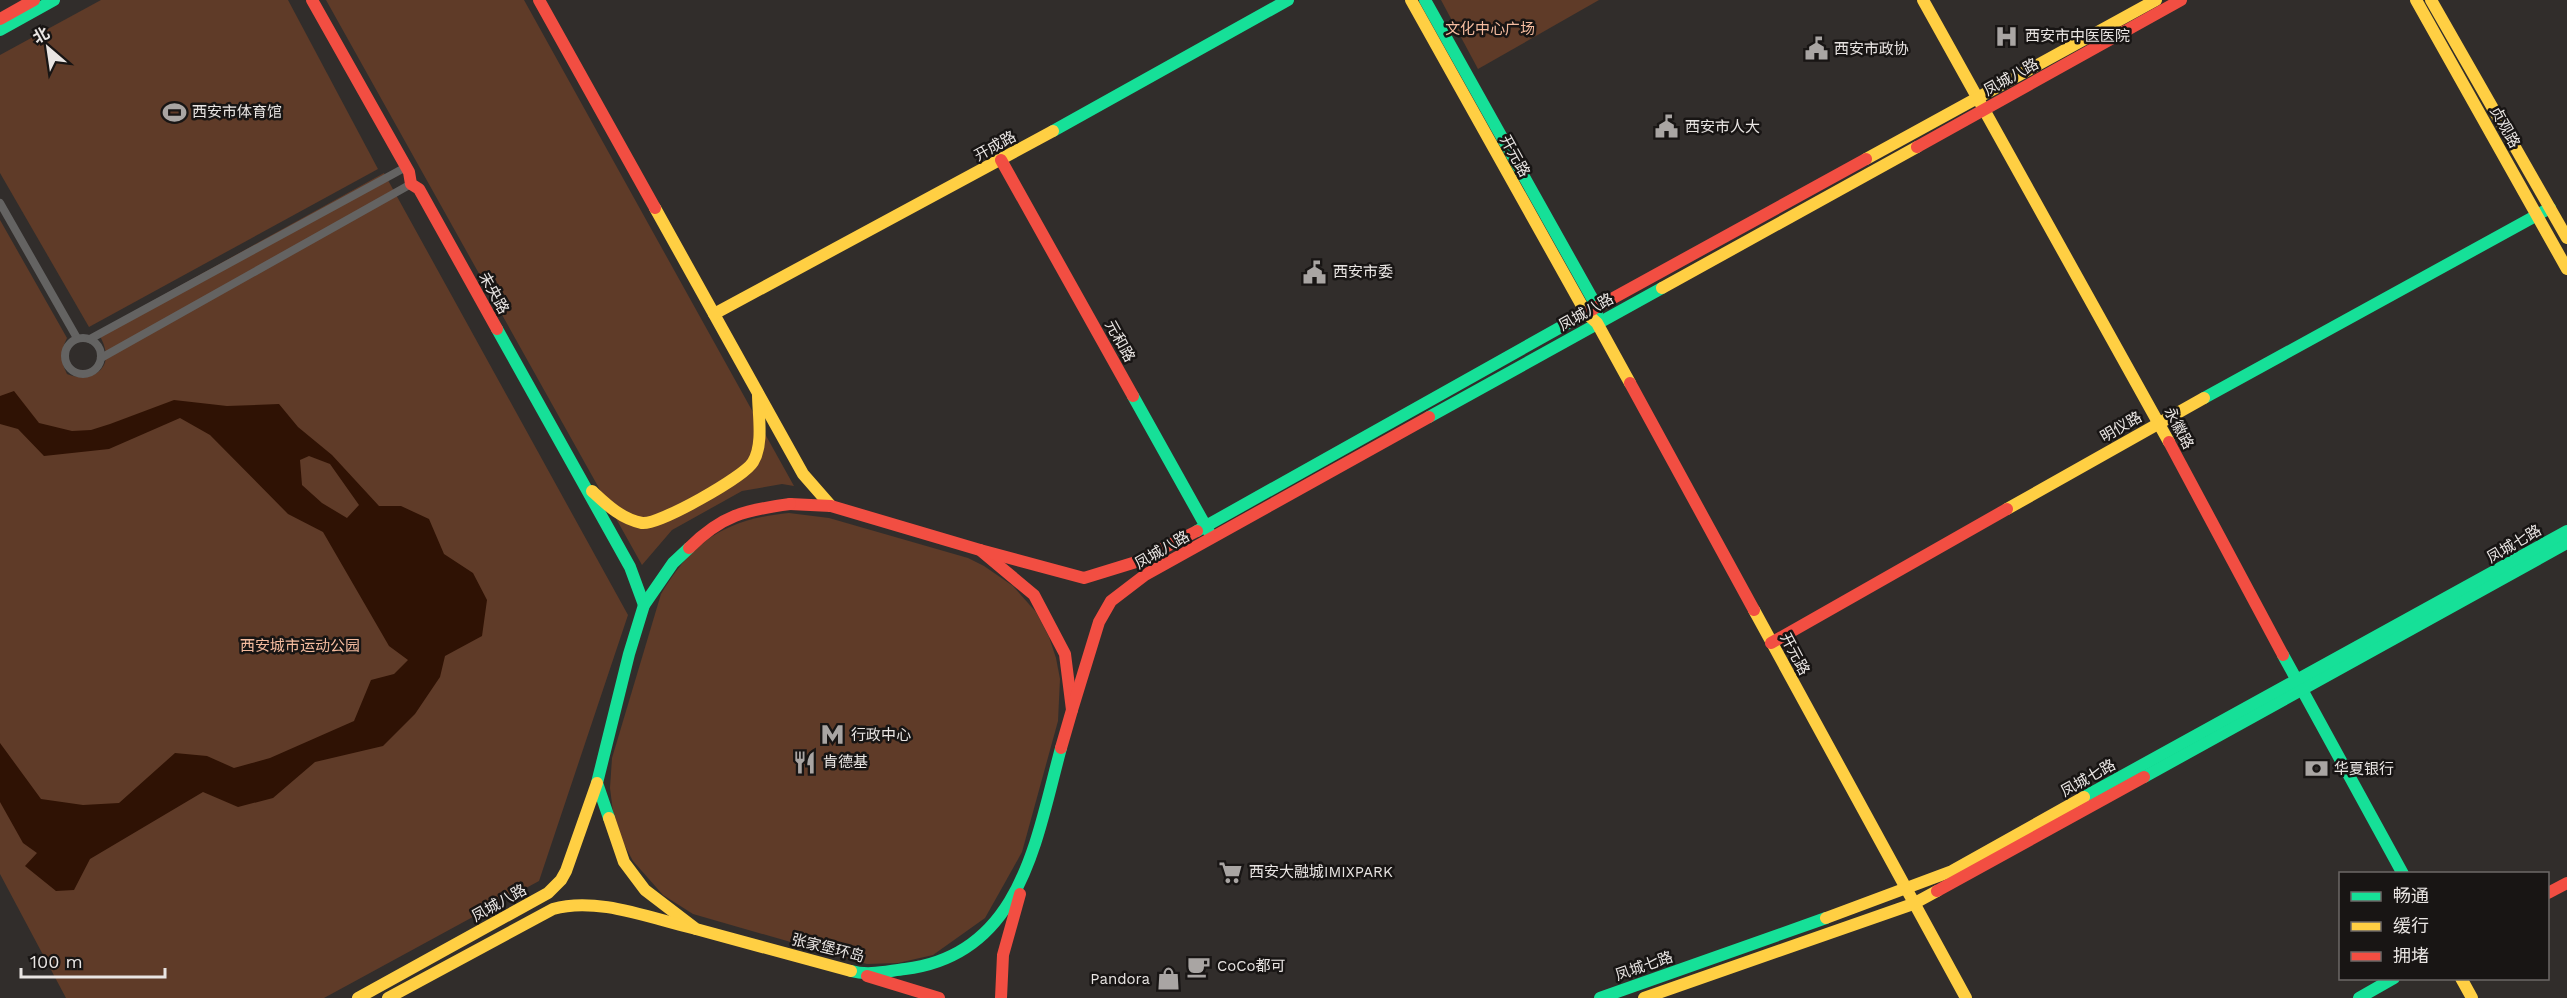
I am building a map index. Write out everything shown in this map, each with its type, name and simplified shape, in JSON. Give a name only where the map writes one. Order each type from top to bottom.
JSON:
[{"type":"main road","points":[[0,19],[34,0]]},
{"type":"main road","points":[[0,30],[54,0]]},
{"type":"main road","name":"未央路","points":[[312,0],[406,167],[411,184],[419,189],[630,567],[644,605]]},
{"type":"main road","points":[[539,0],[803,474],[831,506]]},
{"type":"main road","name":"开成路","points":[[714,314],[1001,160],[1288,0]]},
{"type":"main road","name":"开元路","points":[[1411,0],[1591,310]]},
{"type":"main road","name":"开元路","points":[[1425,0],[1597,324],[1966,998]]},
{"type":"main road","name":"永徽路","points":[[1923,0],[2159,423],[2402,872]]},
{"type":"main road","name":"凤城八路","points":[[1072,710],[1099,622],[1111,601],[1145,575],[1597,324],[1981,104],[2156,0]]},
{"type":"main road","name":"凤城八路","points":[[980,550],[1084,578],[1136,562],[1206,526],[1591,310],[2181,0]]},
{"type":"main road","name":"贞观路","points":[[2416,0],[2567,269]]},
{"type":"main road","name":"贞观路","points":[[2431,0],[2567,238]]},
{"type":"main road","name":"元和路","points":[[1001,160],[1212,538]]},
{"type":"main road","name":"明仪路","points":[[1772,643],[2159,423],[2550,208]]},
{"type":"main road","points":[[582,482],[615,512],[643,523],[664,518],[742,476],[754,461],[759,442],[758,391]]},
{"type":"main road","name":"张家堡环岛","points":[[790,504],[831,506],[980,550],[1034,595],[1065,654],[1072,710],[1028,867],[1004,913],[977,939],[949,957],[920,967],[863,974],[696,929],[645,890],[624,862],[597,783],[626,664],[644,605],[673,563],[708,530],[748,510],[790,504]]},
{"type":"main road","name":"凤城七路","points":[[1644,998],[1913,904],[2567,531]]},
{"type":"main road","name":"凤城七路","points":[[1600,998],[1906,890],[1952,871],[2567,543]]},
{"type":"main road","name":"凤城八路","points":[[358,998],[548,893],[561,880],[566,871],[597,783]]},
{"type":"main road","points":[[1001,998],[1003,955],[1028,867]]},
{"type":"main road","points":[[2549,892],[2567,883]]},
{"type":"main road","name":"凤城八路","points":[[388,998],[553,909],[570,903],[591,904],[696,929]]},
{"type":"main road","points":[[863,974],[939,998]]},
{"type":"main road","points":[[2359,998],[2390,980]]},
{"type":"main road","points":[[2462,980],[2472,998]]},
{"type":"street","points":[[90,339],[99,347],[101,358],[96,369],[91,373],[80,374],[69,369],[64,358],[65,352],[67,346],[77,338],[90,339],[406,167]]},
{"type":"street","points":[[101,358],[411,184]]},
{"type":"street","points":[[0,203],[77,338]]},
{"type":"green space","name":"西安市体育馆","points":[[101,0],[288,0],[378,169],[89,327],[0,173],[0,55]]},
{"type":"green space","points":[[326,0],[524,0],[794,486],[782,484],[742,491],[672,530],[642,565]]},
{"type":"green space","name":"文化中心广场","points":[[1441,0],[1599,0],[1478,69]]},
{"type":"green space","name":"西安城市运动公园","points":[[384,173],[628,615],[539,881],[324,998],[66,998],[0,874],[0,220],[67,338],[62,356],[67,374],[81,377],[95,374],[104,365],[106,358],[98,331]]},
{"type":"green space","points":[[789,513],[829,518],[968,558],[984,566],[1013,586],[1036,612],[1049,637],[1056,658],[1060,679],[1058,721],[1022,852],[985,918],[933,955],[898,963],[867,964],[693,914],[663,895],[633,861],[620,837],[613,812],[610,788],[612,758],[661,594],[686,559],[714,536],[747,521]]},
{"type":"shaded area","points":[[14,391],[39,423],[72,431],[91,430],[174,400],[227,406],[279,404],[298,427],[332,455],[379,506],[401,506],[429,519],[444,554],[473,573],[487,600],[482,636],[445,656],[440,677],[415,714],[383,746],[315,762],[273,798],[238,807],[203,792],[90,859],[74,890],[56,891],[25,866],[37,853],[23,843],[0,802],[0,743],[41,799],[83,805],[119,803],[175,753],[207,756],[234,768],[270,758],[354,721],[371,680],[394,674],[408,660],[389,646],[323,532],[288,514],[210,435],[180,418],[109,449],[44,456],[18,429],[0,424],[0,396]],"holes":[[[309,456],[330,464],[359,505],[347,518],[322,503],[302,485],[300,460]]]},
{"type":"traffic: fast","points":[[0,30],[54,0]]},
{"type":"traffic: fast","points":[[1053,131],[1288,0]]},
{"type":"traffic: fast","points":[[1425,0],[1597,307],[1597,313]]},
{"type":"traffic: fast","points":[[2204,398],[2550,208]]},
{"type":"traffic: fast","points":[[1429,417],[1662,288]]},
{"type":"traffic: fast","points":[[1197,531],[1577,318]]},
{"type":"traffic: fast","points":[[497,329],[630,567],[644,605]]},
{"type":"traffic: fast","points":[[1133,396],[1209,532]]},
{"type":"traffic: fast","points":[[2084,797],[2567,531]]},
{"type":"traffic: fast","points":[[2144,777],[2567,543]]},
{"type":"traffic: fast","points":[[609,818],[597,783],[629,654],[644,605],[673,563],[689,548]]},
{"type":"traffic: fast","points":[[2283,655],[2402,872]]},
{"type":"traffic: fast","points":[[851,971],[885,972],[944,959],[975,942],[999,917],[1017,888],[1031,855],[1061,748]]},
{"type":"traffic: fast","points":[[1600,998],[1826,918]]},
{"type":"traffic: fast","points":[[2359,998],[2390,980]]},
{"type":"traffic: slow","points":[[1411,0],[1586,313],[1597,323],[1630,383]]},
{"type":"traffic: slow","points":[[1923,0],[2169,442]]},
{"type":"traffic: slow","points":[[1866,159],[2156,0]]},
{"type":"traffic: slow","points":[[2416,0],[2567,269]]},
{"type":"traffic: slow","points":[[2431,0],[2567,238]]},
{"type":"traffic: slow","points":[[714,314],[1053,131]]},
{"type":"traffic: slow","points":[[1662,288],[1917,147]]},
{"type":"traffic: slow","points":[[655,208],[803,474],[831,506]]},
{"type":"traffic: slow","points":[[592,491],[621,515],[642,523],[651,522],[682,509],[718,488],[746,469],[756,455],[760,429],[758,394]]},
{"type":"traffic: slow","points":[[2007,509],[2204,398]]},
{"type":"traffic: slow","points":[[1754,610],[1966,998]]},
{"type":"traffic: slow","points":[[358,998],[548,893],[561,880],[566,871],[597,783]]},
{"type":"traffic: slow","points":[[1826,918],[1952,871],[2084,797]]},
{"type":"traffic: slow","points":[[609,818],[624,862],[645,890],[696,929],[851,971]]},
{"type":"traffic: slow","points":[[1644,998],[1913,904],[1937,891]]},
{"type":"traffic: slow","points":[[388,998],[553,909],[588,905],[606,907],[696,929]]},
{"type":"traffic: slow","points":[[2462,980],[2472,998]]},
{"type":"traffic: jam","points":[[0,19],[34,0]]},
{"type":"traffic: jam","points":[[312,0],[409,172],[411,184],[419,189],[497,329]]},
{"type":"traffic: jam","points":[[539,0],[655,208]]},
{"type":"traffic: jam","points":[[1917,147],[2181,0]]},
{"type":"traffic: jam","points":[[1577,318],[1866,159]]},
{"type":"traffic: jam","points":[[1001,160],[1133,396]]},
{"type":"traffic: jam","points":[[1630,383],[1754,610]]},
{"type":"traffic: jam","points":[[1072,710],[1099,622],[1111,601],[1145,575],[1429,417]]},
{"type":"traffic: jam","points":[[2169,442],[2283,655]]},
{"type":"traffic: jam","points":[[790,504],[831,506],[980,550],[1034,595],[1065,654],[1072,710],[1061,748]]},
{"type":"traffic: jam","points":[[689,548],[712,528],[735,516],[790,504]]},
{"type":"traffic: jam","points":[[1771,643],[2007,509]]},
{"type":"traffic: jam","points":[[980,550],[1084,578],[1136,562],[1197,531]]},
{"type":"traffic: jam","points":[[1937,891],[2144,777]]},
{"type":"traffic: jam","points":[[2549,892],[2567,883]]},
{"type":"traffic: jam","points":[[1001,998],[1003,955],[1020,894]]},
{"type":"traffic: jam","points":[[867,976],[939,998]]},
{"type":"place","name":"西安市中医医院","points":[[2007,36]]},
{"type":"place","name":"西安市政协","points":[[1816,49]]},
{"type":"place","name":"西安市体育馆","points":[[174,112]]},
{"type":"place","name":"西安市人大","points":[[1667,127]]},
{"type":"place","name":"西安市委","points":[[1315,272]]},
{"type":"place","name":"行政中心","points":[[833,735]]},
{"type":"place","name":"肯德基","points":[[805,762]]},
{"type":"place","name":"华夏银行","points":[[2316,769]]},
{"type":"place","name":"西安大融城IMIXPARK","points":[[1231,872]]},
{"type":"place","name":"CoCo都可","points":[[1199,966]]},
{"type":"place","name":"Pandora","points":[[1168,979]]}]
